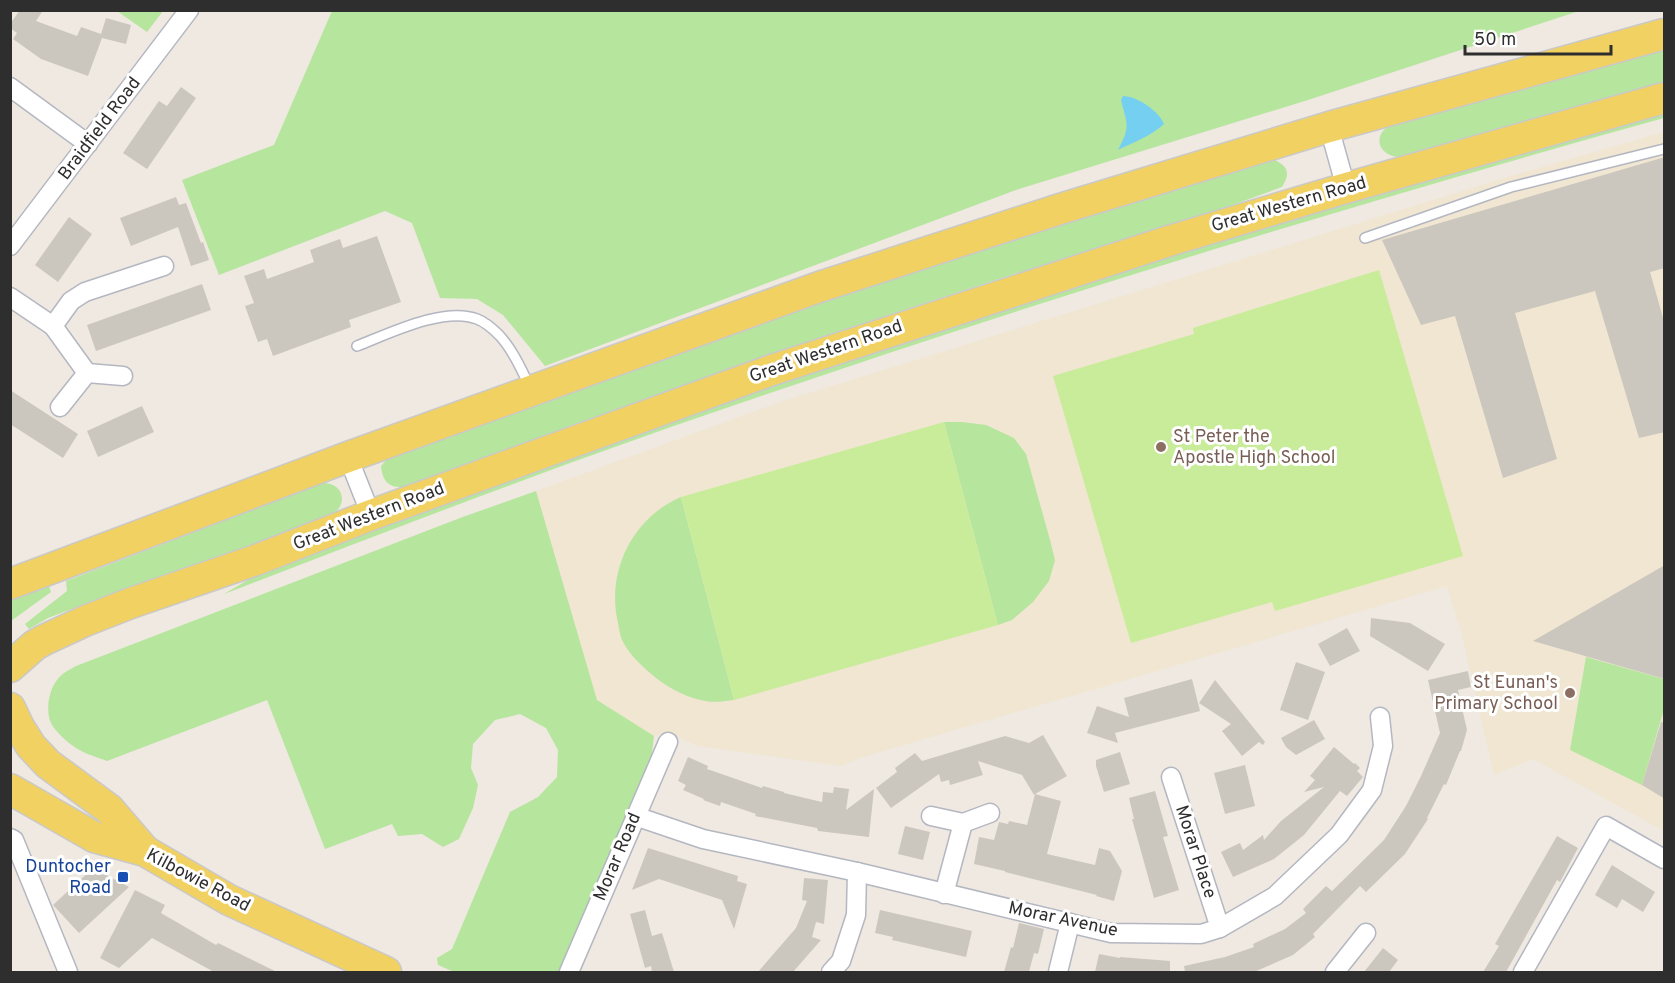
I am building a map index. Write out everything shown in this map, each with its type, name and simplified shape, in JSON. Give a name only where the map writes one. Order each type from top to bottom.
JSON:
[{"type":"main road","points":[[10,584],[348,457],[819,287],[1060,209],[1329,127],[1665,33]]},
{"type":"main road","name":"Great Western Road","points":[[10,667],[35,645],[85,621],[131,603],[256,560],[371,515],[772,370],[1172,240],[1346,188],[1665,98]]},
{"type":"main road","points":[[10,708],[31,746],[48,764],[109,809],[145,851]]},
{"type":"main road","name":"Kilbowie Road","points":[[10,789],[94,837],[145,851],[229,900],[386,972]]},
{"type":"street","name":"Braidfield Road","points":[[10,246],[189,10]]},
{"type":"street","points":[[10,87],[88,144]]},
{"type":"street","points":[[1329,127],[1346,188]]},
{"type":"street","points":[[53,326],[71,301],[85,292],[164,266]]},
{"type":"street","points":[[10,297],[53,326],[87,373],[123,376]]},
{"type":"street","points":[[60,407],[87,373]]},
{"type":"street","points":[[348,457],[371,515]]},
{"type":"street","name":"Morar Avenue","points":[[635,816],[703,840],[857,872],[1111,933],[1201,934],[1220,928],[1275,896],[1339,835],[1372,790],[1383,746],[1380,717]]},
{"type":"street","name":"Morar Road","points":[[569,972],[668,742]]},
{"type":"street","name":"Morar Place","points":[[1171,777],[1220,928]]},
{"type":"street","points":[[931,816],[963,823],[990,813]]},
{"type":"street","points":[[944,894],[963,823]]},
{"type":"street","points":[[1523,972],[1605,826],[1665,859]]},
{"type":"street","points":[[10,838],[14,840],[68,972]]},
{"type":"street","points":[[831,972],[841,961],[856,915],[857,872]]},
{"type":"street","points":[[1058,972],[1070,923]]},
{"type":"street","points":[[1335,972],[1366,933]]},
{"type":"lane","points":[[1365,238],[1511,187],[1665,149]]},
{"type":"lane","points":[[357,346],[418,322],[444,316],[465,316],[477,319],[499,335],[512,352],[531,390]]},
{"type":"shaded area","name":"St Peter the Apostle High School","points":[[1664,132],[1664,831],[1533,759],[1494,775],[1460,627],[1463,625],[1459,626],[1447,586],[863,757],[841,766],[698,746],[668,733],[654,736],[597,700],[536,491],[780,402],[1514,175]]},
{"type":"green space","points":[[117,11],[163,11],[147,32]]},
{"type":"green space","points":[[332,11],[1579,11],[1308,100],[1019,189],[545,366],[503,315],[477,299],[440,298],[412,223],[385,211],[219,275],[182,180],[274,145]]},
{"type":"green space","points":[[1664,49],[1664,85],[1402,157],[1387,154],[1380,145],[1381,134],[1393,124]]},
{"type":"green space","points":[[1664,112],[1664,118],[1196,255],[848,367],[541,474],[224,594],[263,571],[730,399],[1187,249]]},
{"type":"green space","points":[[1275,160],[1287,171],[1282,187],[1191,220],[1011,275],[791,347],[567,427],[411,486],[390,485],[382,473],[381,466],[387,459],[632,368],[932,264],[1263,161]]},
{"type":"green space","points":[[1379,270],[1463,556],[1275,611],[1272,602],[1131,643],[1053,376],[1194,334],[1193,328]]},
{"type":"green space","points":[[944,422],[986,425],[1014,438],[1026,454],[1050,540],[1055,560],[1049,581],[1033,602],[1012,620],[998,625]]},
{"type":"green space","points":[[944,422],[998,625],[734,700],[681,497]]},
{"type":"green space","points":[[323,483],[336,487],[342,495],[340,506],[331,515],[180,572],[132,586],[48,618],[29,629],[25,624],[67,591],[66,581]]},
{"type":"green space","points":[[536,491],[597,700],[654,736],[651,761],[559,972],[454,972],[438,965],[437,958],[452,949],[510,812],[538,797],[557,777],[558,750],[546,728],[520,714],[495,720],[473,744],[471,768],[478,785],[473,808],[459,839],[443,847],[422,834],[398,836],[392,824],[325,849],[267,700],[107,761],[72,746],[50,721],[48,705],[52,689],[61,675],[76,666]]},
{"type":"green space","points":[[681,497],[734,700],[709,702],[673,689],[637,661],[622,640],[615,604],[616,585],[627,549],[636,533],[649,518],[664,506]]},
{"type":"green space","points":[[49,586],[51,592],[11,621],[11,600]]},
{"type":"green space","points":[[1586,657],[1664,679],[1664,709],[1642,785],[1570,750]]},
{"type":"water","points":[[1123,96],[1147,105],[1164,124],[1118,150],[1126,130],[1121,100]]},
{"type":"building","points":[[20,10],[43,10],[36,21],[77,36],[81,27],[101,34],[106,18],[131,25],[126,44],[102,38],[88,76],[41,59],[13,39],[17,33],[10,28],[10,24]]},
{"type":"building","points":[[181,87],[196,98],[147,169],[123,153],[159,101],[167,106]]},
{"type":"building","points":[[1665,157],[1665,268],[1650,272],[1665,325],[1665,432],[1639,438],[1595,291],[1515,313],[1557,459],[1503,478],[1455,316],[1421,325],[1382,240]]},
{"type":"building","points":[[176,197],[179,205],[186,203],[209,260],[191,266],[178,227],[131,246],[120,218]]},
{"type":"building","points":[[69,217],[92,234],[58,282],[35,265]]},
{"type":"building","points":[[377,236],[401,302],[349,320],[351,327],[273,356],[267,339],[258,342],[245,306],[254,303],[244,276],[264,269],[267,279],[314,262],[310,250],[340,239],[343,248]]},
{"type":"building","points":[[202,284],[211,310],[96,351],[87,325]]},
{"type":"building","points":[[10,390],[78,434],[63,458],[10,424]]},
{"type":"building","points":[[142,406],[154,432],[98,457],[87,431]]},
{"type":"building","points":[[1665,565],[1665,679],[1533,641]]},
{"type":"building","points":[[1371,618],[1410,623],[1445,644],[1428,671],[1370,636]]},
{"type":"building","points":[[1347,628],[1360,651],[1330,666],[1318,644]]},
{"type":"building","points":[[1296,662],[1325,672],[1308,720],[1280,710]]},
{"type":"building","points":[[1468,671],[1471,687],[1458,690],[1467,730],[1461,751],[1428,819],[1405,854],[1366,892],[1360,886],[1313,934],[1315,937],[1293,955],[1254,972],[1185,972],[1184,966],[1225,957],[1254,947],[1253,944],[1285,929],[1306,913],[1303,909],[1326,886],[1332,891],[1384,840],[1406,806],[1440,733],[1428,680]]},
{"type":"building","points":[[1192,679],[1200,711],[1115,733],[1118,743],[1087,733],[1097,706],[1129,717],[1124,698]]},
{"type":"building","points":[[1215,680],[1265,742],[1263,745],[1259,742],[1242,756],[1222,731],[1231,724],[1199,703]]},
{"type":"building","points":[[1314,720],[1325,739],[1296,755],[1286,747],[1281,738]]},
{"type":"building","points":[[1661,722],[1665,723],[1665,799],[1642,785]]},
{"type":"building","points":[[1043,735],[1067,776],[1034,795],[1022,775],[978,761],[983,775],[950,785],[949,780],[941,782],[939,774],[891,808],[876,788],[897,772],[895,768],[915,753],[922,761],[1005,736],[1029,743]]},
{"type":"building","points":[[1334,747],[1360,768],[1357,771],[1363,777],[1347,796],[1340,791],[1304,835],[1274,859],[1233,877],[1221,852],[1240,843],[1243,850],[1263,835],[1264,840],[1281,821],[1324,787],[1304,792],[1315,780],[1310,776]]},
{"type":"building","points":[[1120,752],[1130,784],[1104,792],[1096,760]]},
{"type":"building","points":[[688,757],[708,766],[707,769],[762,788],[763,786],[822,802],[823,792],[833,793],[834,787],[849,789],[846,810],[874,789],[869,837],[818,831],[817,828],[755,816],[756,814],[721,802],[720,806],[703,800],[683,790],[686,785],[678,781]]},
{"type":"building","points":[[1245,765],[1255,806],[1225,814],[1214,773]]},
{"type":"building","points":[[1155,791],[1168,836],[1163,837],[1179,890],[1154,898],[1132,819],[1134,819],[1129,798]]},
{"type":"building","points":[[1035,794],[1061,801],[1047,854],[1095,865],[1099,848],[1110,851],[1122,871],[1114,901],[974,864],[979,837],[994,840],[999,822],[1008,824],[1009,821],[1027,825]]},
{"type":"building","points":[[905,826],[930,832],[923,860],[898,854]]},
{"type":"building","points":[[1557,836],[1578,848],[1560,882],[1557,880],[1506,972],[1483,972],[1499,946],[1495,944]]},
{"type":"building","points":[[648,848],[738,876],[737,881],[747,884],[734,929],[722,900],[659,879],[632,890]]},
{"type":"building","points":[[1612,865],[1655,892],[1643,912],[1622,899],[1617,908],[1595,895]]},
{"type":"building","points":[[93,868],[129,887],[79,933],[53,905]]},
{"type":"building","points":[[804,878],[828,880],[824,924],[816,922],[812,937],[821,940],[793,972],[758,972],[796,928],[807,901],[802,900]]},
{"type":"building","points":[[135,890],[165,905],[161,913],[216,945],[218,943],[277,972],[214,972],[152,938],[119,968],[100,958]]},
{"type":"building","points":[[645,910],[652,936],[662,933],[674,972],[652,972],[651,966],[645,968],[630,914]]},
{"type":"building","points":[[880,910],[972,931],[966,957],[892,940],[893,937],[875,933]]},
{"type":"building","points":[[1019,923],[1044,929],[1038,954],[1034,953],[1029,972],[1004,972],[1011,947],[1013,948]]},
{"type":"building","points":[[1383,948],[1398,960],[1389,972],[1364,972]]},
{"type":"building","points":[[1099,954],[1120,958],[1170,961],[1170,972],[1095,972]]},
{"type":"place","name":"St Peter the Apostle High School","points":[[1161,447]]},
{"type":"place","name":"St Eunan's Primary School","points":[[1570,693]]},
{"type":"place","name":"Duntocher Road","points":[[123,877]]}]
